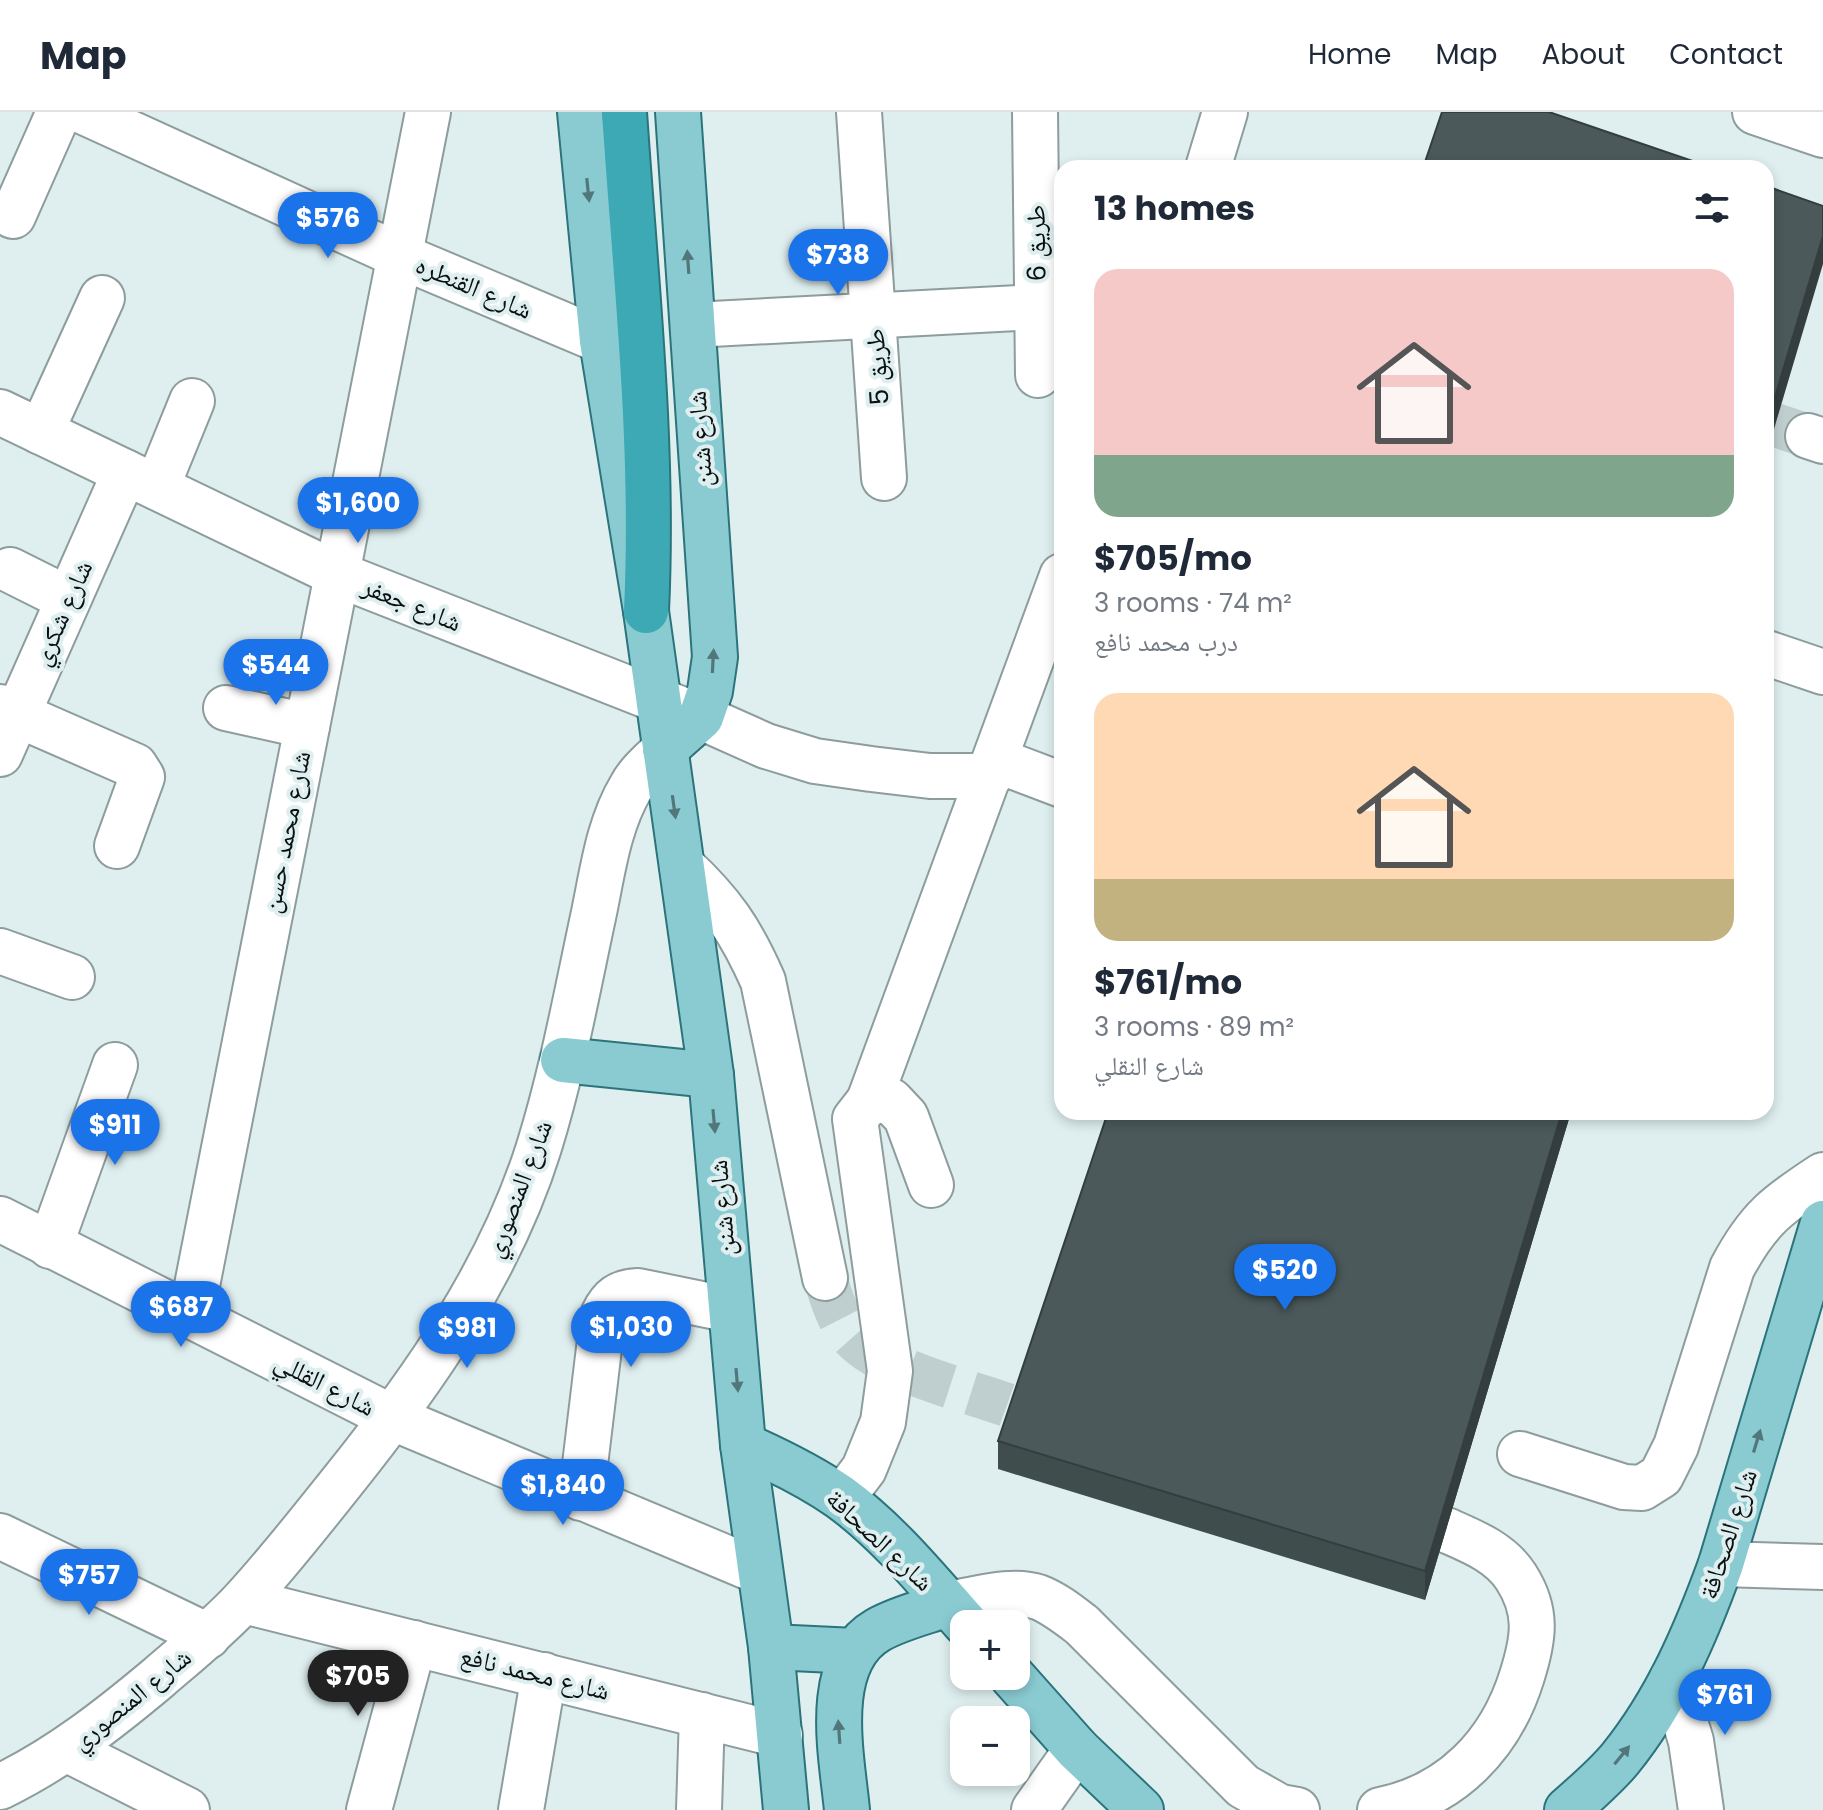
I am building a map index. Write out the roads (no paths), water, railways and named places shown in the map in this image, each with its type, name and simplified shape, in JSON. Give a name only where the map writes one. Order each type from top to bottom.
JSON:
[{"type":"highway","points":[[624,112],[649,519],[646,611]]},
{"type":"main road","name":"شارع شنن","points":[[580,112],[602,341],[646,611],[711,1075],[743,1445],[771,1647],[786,1810]]},
{"type":"main road","name":"شارع شنن","points":[[678,112],[715,657],[710,691],[701,717]]},
{"type":"main road","points":[[665,749],[701,717]]},
{"type":"main road","points":[[563,1060],[711,1075]]},
{"type":"main road","name":"شارع الصحافة","points":[[1567,1810],[1618,1760],[1651,1716],[1704,1610],[1721,1564],[1823,1223]]},
{"type":"main road","name":"شارع الصحافة","points":[[743,1445],[794,1468],[842,1498],[902,1553],[953,1610]]},
{"type":"main road","points":[[847,1810],[838,1723],[843,1681],[855,1651],[876,1631],[950,1615]]},
{"type":"main road","points":[[771,1647],[855,1651]]},
{"type":"main road","points":[[1024,1690],[1077,1749],[1141,1810]]},
{"type":"street","points":[[13,216],[59,112]]},
{"type":"street","name":"شارع القنطره","points":[[84,112],[140,124],[398,255],[602,341]]},
{"type":"street","name":"شارع محمد حسن","points":[[191,1316],[428,112]]},
{"type":"street","name":"طريق 5","points":[[859,112],[884,478]]},
{"type":"street","name":"طريق 6","points":[[1035,112],[1038,375]]},
{"type":"street","points":[[1210,160],[1225,112]]},
{"type":"street","points":[[1755,112],[1823,135]]},
{"type":"street","points":[[41,432],[102,298]]},
{"type":"street","points":[[693,325],[1037,307]]},
{"type":"street","name":"شارع شكري","points":[[0,754],[9,711],[68,599],[192,401]]},
{"type":"street","name":"شارع جعفر","points":[[0,412],[337,574],[701,717],[766,746],[815,761],[930,776],[993,768]]},
{"type":"street","points":[[10,570],[68,599]]},
{"type":"street","points":[[842,1498],[864,1469],[883,1422],[890,1371],[855,1119],[869,1101],[1054,598]]},
{"type":"street","points":[[1774,655],[1823,672]]},
{"type":"street","points":[[226,708],[307,726]]},
{"type":"street","points":[[9,711],[129,763],[139,771],[142,777],[117,846]]},
{"type":"street","name":"شارع المنصوري","points":[[1,1785],[68,1750],[96,1730],[208,1636],[244,1601],[393,1418],[433,1360],[480,1282],[516,1208],[538,1149],[563,1060],[612,829],[631,787],[665,749]]},
{"type":"street","points":[[993,768],[1054,783]]},
{"type":"street","points":[[682,866],[708,890],[731,918],[749,948],[763,981],[825,1278]]},
{"type":"street","points":[[0,951],[72,977]]},
{"type":"street","points":[[50,1246],[115,1065]]},
{"type":"street","points":[[869,1101],[891,1101],[906,1117],[931,1185]]},
{"type":"street","points":[[1520,1454],[1624,1487],[1642,1488],[1661,1476],[1676,1446],[1737,1259],[1777,1205],[1823,1175]]},
{"type":"street","name":"شارع القللي","points":[[0,1219],[393,1418],[760,1572]]},
{"type":"street","points":[[581,1498],[603,1315],[610,1301],[622,1292],[638,1291],[731,1310]]},
{"type":"street","points":[[1380,1810],[1407,1805],[1450,1781],[1487,1747],[1513,1704],[1529,1655],[1533,1615],[1515,1575],[1484,1546],[1446,1530]]},
{"type":"street","points":[[0,1536],[208,1636]]},
{"type":"street","points":[[1721,1564],[1823,1567]]},
{"type":"street","points":[[967,1610],[1004,1595],[1037,1597],[1061,1610],[1082,1625],[1243,1786],[1280,1807],[1297,1810]]},
{"type":"street","name":"شارع محمد نافع","points":[[244,1601],[780,1735]]},
{"type":"street","points":[[369,1810],[414,1643]]},
{"type":"street","points":[[521,1810],[544,1675]]},
{"type":"street","points":[[1672,1679],[1691,1741],[1701,1810]]},
{"type":"street","points":[[699,1810],[702,1715]]},
{"type":"street","points":[[1034,1810],[1077,1749]]},
{"type":"street","points":[[68,1750],[187,1810]]},
{"type":"tunnel","points":[[1774,425],[1808,436]]},
{"type":"tunnel","points":[[825,1278],[844,1325],[854,1339],[868,1350],[905,1370],[1007,1405]]}]
